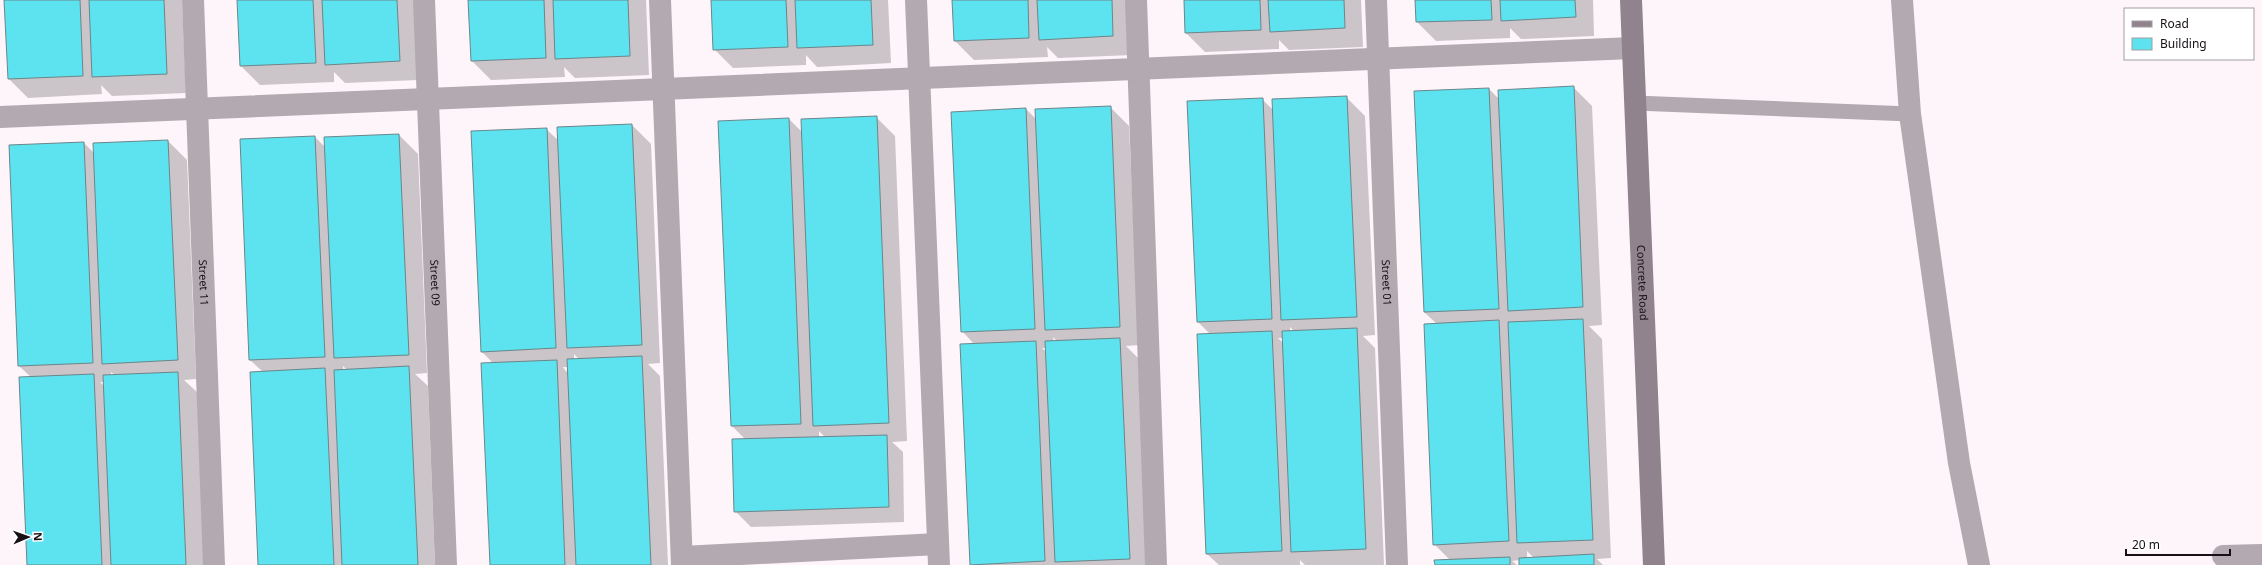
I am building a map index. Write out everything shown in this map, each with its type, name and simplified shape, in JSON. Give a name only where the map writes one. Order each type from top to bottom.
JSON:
[{"type":"street","name":"Street 11","points":[[193,0],[214,565]]},
{"type":"street","name":"Street 09","points":[[424,0],[446,565]]},
{"type":"street","points":[[660,0],[682,561],[938,544]]},
{"type":"street","points":[[916,0],[939,565]]},
{"type":"street","points":[[1136,0],[1156,565]]},
{"type":"street","name":"Street 01","points":[[1376,0],[1397,565]]},
{"type":"street","name":"Concrete Road","points":[[1632,0],[1654,565]]},
{"type":"street","points":[[1902,0],[1910,114],[1959,463],[1979,565]]},
{"type":"street","points":[[0,117],[1633,48]]},
{"type":"street","points":[[2223,556],[2262,555]]},
{"type":"lane","points":[[1635,103],[1910,114]]},
{"type":"building","points":[[4,0],[80,0],[83,76],[8,79]]},
{"type":"building","points":[[89,0],[164,0],[167,74],[92,77]]},
{"type":"building","points":[[237,0],[313,0],[316,63],[240,66]]},
{"type":"building","points":[[322,0],[397,0],[400,61],[325,65]]},
{"type":"building","points":[[468,0],[544,0],[546,58],[471,61]]},
{"type":"building","points":[[553,0],[628,0],[630,56],[555,59]]},
{"type":"building","points":[[711,0],[786,0],[788,47],[713,50]]},
{"type":"building","points":[[795,0],[871,0],[873,45],[797,48]]},
{"type":"building","points":[[952,0],[1028,0],[1029,38],[954,41]]},
{"type":"building","points":[[1037,0],[1112,0],[1113,36],[1039,40]]},
{"type":"building","points":[[1184,0],[1260,0],[1261,30],[1185,33]]},
{"type":"building","points":[[1268,0],[1344,0],[1345,28],[1270,32]]},
{"type":"building","points":[[1415,0],[1491,0],[1492,20],[1416,22]]},
{"type":"building","points":[[1500,0],[1575,0],[1576,17],[1501,21]]},
{"type":"building","points":[[1574,86],[1583,307],[1508,311],[1498,90]]},
{"type":"building","points":[[1489,88],[1499,309],[1424,312],[1414,91]]},
{"type":"building","points":[[1347,96],[1357,317],[1281,320],[1272,99]]},
{"type":"building","points":[[1263,98],[1272,319],[1197,322],[1187,101]]},
{"type":"building","points":[[1111,106],[1120,327],[1045,330],[1035,109]]},
{"type":"building","points":[[1026,108],[1035,329],[961,332],[951,112]]},
{"type":"building","points":[[877,116],[889,423],[813,426],[801,119]]},
{"type":"building","points":[[789,118],[801,424],[731,426],[718,121]]},
{"type":"building","points":[[632,124],[642,345],[567,348],[557,127]]},
{"type":"building","points":[[547,128],[556,348],[481,352],[471,131]]},
{"type":"building","points":[[399,134],[409,355],[334,358],[324,137]]},
{"type":"building","points":[[315,136],[325,357],[249,360],[240,139]]},
{"type":"building","points":[[168,140],[178,360],[102,364],[93,143]]},
{"type":"building","points":[[84,142],[93,363],[18,366],[9,145]]},
{"type":"building","points":[[1583,319],[1593,540],[1517,543],[1508,322]]},
{"type":"building","points":[[1499,320],[1509,541],[1433,545],[1424,324]]},
{"type":"building","points":[[1357,328],[1366,549],[1291,552],[1282,331]]},
{"type":"building","points":[[1272,331],[1282,551],[1206,554],[1197,334]]},
{"type":"building","points":[[1120,338],[1130,559],[1055,562],[1045,341]]},
{"type":"building","points":[[1036,341],[1045,561],[970,565],[960,344]]},
{"type":"building","points":[[642,356],[651,565],[576,565],[567,359]]},
{"type":"building","points":[[557,360],[565,565],[490,565],[481,363]]},
{"type":"building","points":[[409,366],[418,565],[342,565],[334,370]]},
{"type":"building","points":[[325,368],[334,565],[258,565],[250,372]]},
{"type":"building","points":[[178,372],[186,565],[111,565],[103,375]]},
{"type":"building","points":[[94,374],[102,565],[27,565],[19,377]]},
{"type":"building","points":[[887,435],[889,507],[734,512],[732,439]]},
{"type":"building","points":[[1594,554],[1594,565],[1519,565],[1519,558]]},
{"type":"building","points":[[1510,557],[1510,565],[1435,565],[1434,560]]}]
